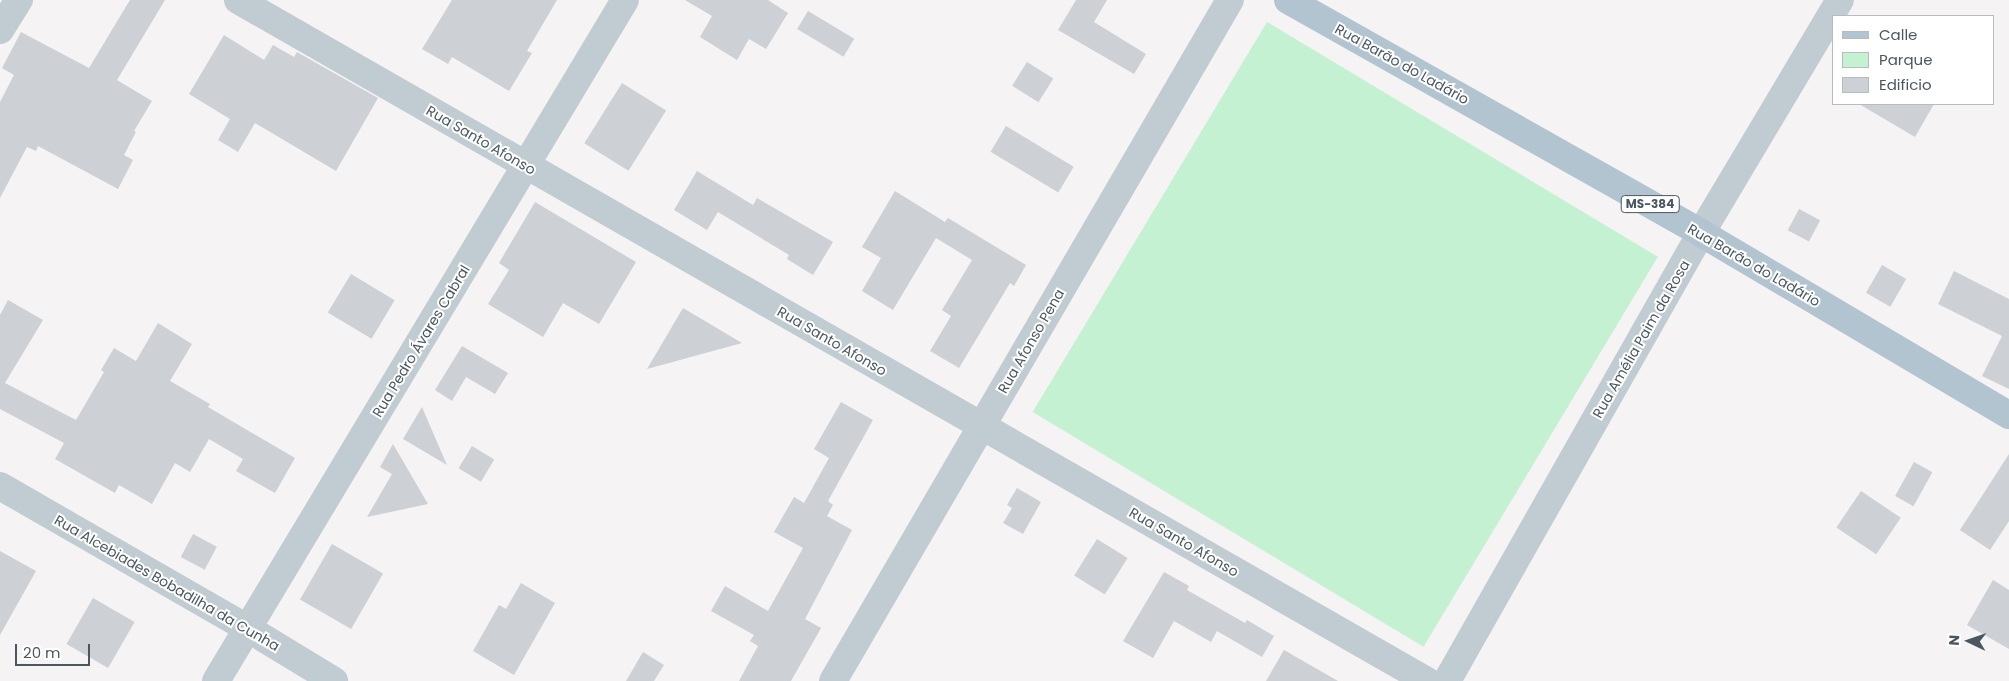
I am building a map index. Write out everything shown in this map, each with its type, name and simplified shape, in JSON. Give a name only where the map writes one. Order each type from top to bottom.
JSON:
[{"type":"main road","name":"Rua Barão do Ladário","points":[[1288,0],[1701,233],[2009,415]]},
{"type":"street","points":[[0,30],[19,0]]},
{"type":"street","name":"Rua Santo Afonso","points":[[238,0],[526,167],[1427,681]]},
{"type":"street","name":"Rua Pedro Ávares Cabral","points":[[216,681],[625,0]]},
{"type":"street","name":"Rua Afonso Pena","points":[[833,681],[1230,0]]},
{"type":"street","name":"Rua Amélia Paim da Rosa","points":[[1447,681],[1701,233],[1840,0]]},
{"type":"street","name":"Rua Alcebiades Bobadilha da Cunha","points":[[0,486],[247,628],[334,681]]},
{"type":"green space","points":[[1267,22],[1658,257],[1424,647],[1033,412]]},
{"type":"building","points":[[130,0],[165,0],[117,80],[152,101],[134,131],[136,132],[124,155],[133,160],[118,189],[38,146],[36,151],[27,147],[0,198],[0,102],[14,75],[2,68],[21,32],[89,68]]},
{"type":"building","points":[[452,0],[557,0],[527,51],[532,53],[509,91],[452,57],[448,64],[422,49]]},
{"type":"building","points":[[685,0],[768,0],[788,13],[766,49],[749,39],[737,60],[700,37],[712,16]]},
{"type":"building","points":[[1076,0],[1107,0],[1094,22],[1146,54],[1134,74],[1058,30]]},
{"type":"building","points":[[808,11],[854,39],[843,57],[797,29]]},
{"type":"building","points":[[224,35],[264,60],[273,45],[294,57],[297,52],[378,98],[336,171],[255,123],[238,152],[218,140],[230,119],[189,94]]},
{"type":"building","points":[[1027,62],[1053,78],[1038,102],[1012,86]]},
{"type":"building","points":[[622,83],[666,111],[628,171],[584,143]]},
{"type":"building","points":[[1861,105],[1933,105],[1915,137]]},
{"type":"building","points":[[1006,126],[1074,167],[1058,192],[991,152]]},
{"type":"building","points":[[697,171],[753,205],[757,198],[833,242],[813,275],[787,259],[789,255],[718,212],[707,230],[674,210]]},
{"type":"building","points":[[895,191],[945,222],[948,218],[1026,265],[1014,286],[1010,283],[959,368],[930,351],[951,316],[942,310],[972,260],[936,238],[893,310],[862,291],[881,258],[862,247]]},
{"type":"building","points":[[535,202],[636,262],[599,324],[563,303],[543,337],[488,304],[509,270],[499,263]]},
{"type":"building","points":[[1799,209],[1820,220],[1809,241],[1788,230]]},
{"type":"building","points":[[1882,265],[1906,279],[1890,307],[1866,293]]},
{"type":"building","points":[[1954,271],[2009,299],[2009,389],[1982,376],[2002,336],[1938,304]]},
{"type":"building","points":[[351,274],[395,300],[372,339],[328,313]]},
{"type":"building","points":[[8,300],[43,320],[5,383],[76,420],[104,372],[101,370],[114,348],[136,361],[158,323],[192,344],[170,381],[210,404],[208,407],[295,458],[275,493],[236,471],[243,459],[209,439],[190,472],[175,463],[152,504],[119,485],[115,493],[55,459],[64,443],[0,409],[0,315]]},
{"type":"building","points":[[683,308],[742,343],[647,369]]},
{"type":"building","points":[[462,346],[508,373],[495,394],[466,377],[452,401],[435,390]]},
{"type":"building","points":[[841,402],[873,420],[828,501],[833,505],[827,516],[852,530],[805,619],[821,628],[791,681],[739,681],[758,646],[750,641],[754,635],[711,611],[725,586],[768,611],[803,548],[774,532],[794,497],[804,503],[829,458],[814,449]]},
{"type":"building","points":[[422,407],[434,435],[447,465],[403,439]]},
{"type":"building","points":[[393,444],[428,504],[367,517],[392,474],[380,467]]},
{"type":"building","points":[[472,446],[494,459],[481,482],[459,468]]},
{"type":"building","points":[[2009,454],[2009,521],[1990,550],[1960,530]]},
{"type":"building","points":[[1914,462],[1932,472],[1913,506],[1895,496]]},
{"type":"building","points":[[1017,488],[1041,502],[1023,534],[1003,523],[1012,508],[1007,505]]},
{"type":"building","points":[[1861,491],[1901,518],[1876,554],[1836,527]]},
{"type":"building","points":[[193,534],[217,547],[205,570],[181,557]]},
{"type":"building","points":[[1097,539],[1128,558],[1105,595],[1074,575]]},
{"type":"building","points":[[332,544],[383,574],[351,629],[300,599]]},
{"type":"building","points":[[0,551],[36,571],[0,635]]},
{"type":"building","points":[[1164,572],[1189,586],[1187,590],[1245,623],[1247,620],[1274,636],[1262,657],[1217,631],[1211,642],[1174,621],[1153,658],[1123,641]]},
{"type":"building","points":[[1993,580],[2009,590],[2009,649],[1967,625]]},
{"type":"building","points":[[521,583],[555,603],[514,675],[473,651],[499,605],[506,609]]},
{"type":"building","points":[[93,598],[135,622],[108,668],[66,644]]},
{"type":"building","points":[[1284,650],[1338,681],[1266,681]]},
{"type":"building","points":[[643,652],[664,665],[654,681],[626,681]]}]
